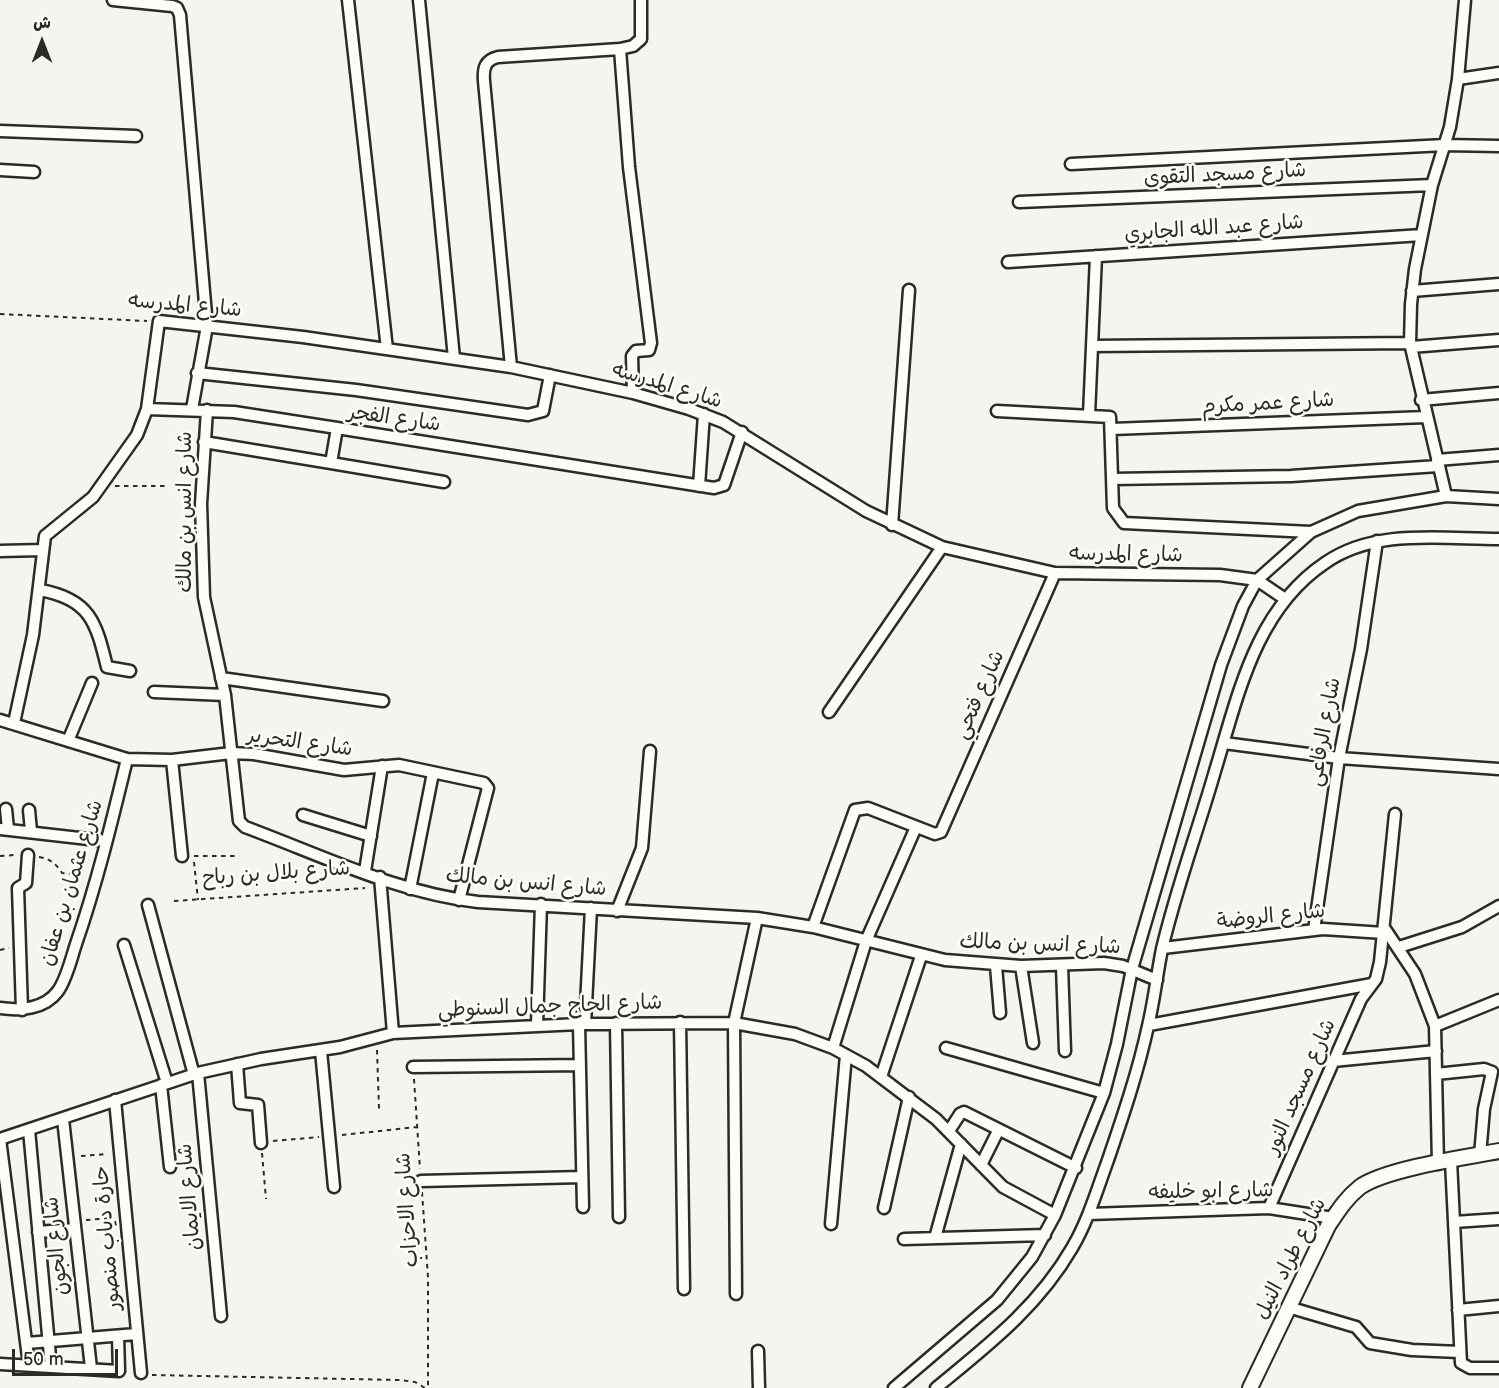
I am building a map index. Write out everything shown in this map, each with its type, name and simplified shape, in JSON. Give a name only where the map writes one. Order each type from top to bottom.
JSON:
[{"type":"street","points":[[113,0],[177,8],[180,15],[207,326],[192,409]]},
{"type":"street","points":[[348,0],[387,349]]},
{"type":"street","points":[[419,0],[454,358]]},
{"type":"street","points":[[512,367],[484,81],[485,64],[489,59],[498,57],[620,49],[633,46],[641,39],[641,0]]},
{"type":"street","points":[[1446,496],[1421,400],[1410,345],[1412,291],[1432,185],[1445,145],[1458,79],[1465,0]]},
{"type":"street","points":[[620,49],[628,167],[651,344],[650,350],[636,351],[632,356],[633,393]]},
{"type":"street","points":[[1458,79],[1499,73]]},
{"type":"street","points":[[0,131],[136,136]]},
{"type":"street","points":[[1071,164],[1445,145],[1499,146]]},
{"type":"street","points":[[0,170],[34,172]]},
{"type":"street","name":"شارع مسجد التقوى","points":[[1019,202],[1432,185]]},
{"type":"street","name":"شارع عبد الله الجابري","points":[[1008,262],[1422,235]]},
{"type":"street","points":[[1089,415],[1096,256]]},
{"type":"street","points":[[1412,291],[1499,284]]},
{"type":"street","points":[[892,525],[909,290]]},
{"type":"street","points":[[15,723],[40,590],[42,550],[50,530],[82,508],[101,486],[137,435],[147,409],[159,321]]},
{"type":"street","name":"شارع المدرسه","points":[[159,321],[454,358],[512,367],[633,393],[704,414],[742,432],[892,525],[942,547],[1055,573],[1220,575],[1257,579],[1285,598]]},
{"type":"street","points":[[1092,346],[1410,345],[1499,340]]},
{"type":"street","points":[[197,373],[356,390],[528,415],[543,411],[550,375]]},
{"type":"street","points":[[1421,400],[1499,393]]},
{"type":"street","points":[[147,409],[207,410],[337,428]]},
{"type":"street","name":"شارع انس بن مالك","points":[[207,410],[201,504],[204,597],[225,695],[241,824],[365,871],[380,882],[459,900],[757,918],[813,927],[921,956],[996,966],[1062,966],[1104,963],[1132,969],[1157,980]]},
{"type":"street","points":[[997,411],[1110,417],[1113,508],[1124,523],[1311,532]]},
{"type":"street","points":[[704,414],[699,486],[714,488],[724,485],[742,432]]},
{"type":"street","name":"شارع عمر مكرم","points":[[1112,429],[1426,417]]},
{"type":"street","name":"شارع الفجر","points":[[332,463],[337,428],[699,486]]},
{"type":"street","points":[[204,442],[444,482]]},
{"type":"street","points":[[1113,479],[1291,476],[1438,463],[1499,455]]},
{"type":"street","points":[[894,1388],[997,1300],[1021,1272],[1046,1235],[1056,1215],[1104,1093],[1118,1044],[1132,969],[1221,665],[1243,606],[1257,579],[1311,532],[1358,511],[1446,496],[1499,499]]},
{"type":"street","points":[[936,1388],[1001,1335],[1033,1303],[1061,1266],[1089,1214],[1128,1101],[1149,1025],[1163,948],[1224,743],[1255,648],[1285,598],[1325,562],[1358,546],[1388,538],[1499,539]]},
{"type":"street","name":"شارع الرفاعى","points":[[1314,930],[1339,758],[1361,649],[1377,541]]},
{"type":"street","points":[[830,712],[942,547]]},
{"type":"street","points":[[0,551],[42,550]]},
{"type":"street","name":"شارع فتحي","points":[[916,827],[937,835],[941,832],[1055,573]]},
{"type":"street","points":[[40,590],[55,593],[82,609],[100,635],[107,667],[130,671]]},
{"type":"street","points":[[221,678],[383,701]]},
{"type":"street","points":[[68,741],[92,683]]},
{"type":"street","points":[[154,692],[225,695]]},
{"type":"street","name":"شارع التحرير","points":[[0,720],[127,759],[172,760],[231,753],[254,754],[344,770],[358,771],[399,765],[484,783],[488,788],[459,900]]},
{"type":"street","points":[[1224,743],[1339,758],[1499,769]]},
{"type":"street","points":[[617,911],[642,849],[650,751]]},
{"type":"street","name":"شارع عثمان بن عفان","points":[[0,1008],[22,1010],[49,1000],[58,991],[98,875],[127,759]]},
{"type":"street","points":[[172,760],[182,856]]},
{"type":"street","points":[[365,871],[382,766]]},
{"type":"street","points":[[411,889],[433,773]]},
{"type":"street","points":[[813,927],[855,810],[868,808],[916,827],[866,941],[833,1048]]},
{"type":"street","points":[[6,809],[4,829],[106,842]]},
{"type":"street","points":[[29,810],[31,831]]},
{"type":"street","name":"شارع مسجد النور","points":[[1269,1208],[1361,999],[1379,971],[1395,814]]},
{"type":"street","points":[[303,815],[371,836]]},
{"type":"street","points":[[22,1010],[18,888],[26,883],[28,855]]},
{"type":"street","points":[[380,882],[393,1032]]},
{"type":"street","points":[[537,1025],[542,904]]},
{"type":"street","name":"شارع الايمان","points":[[148,905],[196,1074],[221,1316]]},
{"type":"street","points":[[1399,947],[1462,927],[1499,906]]},
{"type":"street","points":[[583,1207],[580,1065],[591,908]]},
{"type":"street","points":[[736,1294],[734,1023],[757,918]]},
{"type":"street","name":"شارع الروضة","points":[[1163,948],[1314,930],[1384,931]]},
{"type":"street","points":[[1384,931],[1399,947],[1415,974],[1435,1026],[1436,1074],[1444,1162],[1454,1222],[1461,1363],[1466,1368],[1499,1368]]},
{"type":"street","points":[[124,945],[164,1084],[170,1167]]},
{"type":"street","points":[[881,1077],[921,956]]},
{"type":"street","points":[[996,966],[1000,1012]]},
{"type":"street","points":[[1021,966],[1033,1043]]},
{"type":"street","points":[[1062,966],[1065,1051]]},
{"type":"street","name":"شارع مسجد النور","points":[[1149,1025],[1372,984]]},
{"type":"street","points":[[1435,1026],[1499,1000]]},
{"type":"street","points":[[680,1022],[684,1289]]},
{"type":"street","points":[[616,1023],[619,1218]]},
{"type":"street","name":"شارع الحاج جمال السنوطي","points":[[0,1139],[196,1074],[237,1064],[321,1051],[393,1032],[537,1025],[734,1023],[785,1031],[846,1055],[909,1096],[949,1131],[1011,1194],[1056,1215]]},
{"type":"street","points":[[946,1048],[1104,1093]]},
{"type":"street","points":[[321,1051],[334,1187]]},
{"type":"street","points":[[1334,1061],[1436,1051]]},
{"type":"street","points":[[831,1224],[846,1055]]},
{"type":"street","points":[[237,1064],[240,1103],[258,1105],[261,1143]]},
{"type":"street","points":[[413,1067],[580,1065]]},
{"type":"street","points":[[1436,1074],[1484,1069],[1492,1072],[1484,1110],[1480,1155]]},
{"type":"street","points":[[884,1208],[909,1096]]},
{"type":"street","name":"حارة دياب منصور","points":[[115,1100],[141,1373]]},
{"type":"street","points":[[949,1131],[963,1112],[1076,1168]]},
{"type":"street","name":"شارع الجون","points":[[63,1119],[91,1368]]},
{"type":"street","points":[[29,1130],[51,1367]]},
{"type":"street","points":[[981,1165],[998,1131]]},
{"type":"street","points":[[0,1139],[29,1365]]},
{"type":"street","points":[[935,1238],[961,1144]]},
{"type":"street","name":"شارع طراد النيل","points":[[1250,1388],[1288,1307],[1344,1201],[1362,1185],[1382,1176],[1499,1151]]},
{"type":"street","points":[[421,1182],[582,1178]]},
{"type":"street","name":"شارع ابو خليفه","points":[[1089,1214],[1269,1208],[1333,1218]]},
{"type":"street","points":[[1454,1222],[1499,1219]]},
{"type":"street","points":[[38,1232],[75,1225]]},
{"type":"street","points":[[904,1239],[1046,1235]]},
{"type":"street","points":[[1458,1310],[1499,1306]]},
{"type":"street","points":[[1288,1307],[1356,1327],[1370,1343],[1412,1350],[1460,1352]]},
{"type":"street","points":[[27,1343],[136,1334]]},
{"type":"street","points":[[0,1364],[119,1370],[118,1336]]},
{"type":"street","points":[[758,1351],[759,1388]]},
{"type":"path","name":"شارع المدرسه","points":[[0,314],[159,321]]},
{"type":"path","points":[[101,486],[167,486]]},
{"type":"path","points":[[0,856],[28,855],[51,861],[59,866],[62,873],[98,875]]},
{"type":"path","points":[[198,900],[193,856],[240,856]]},
{"type":"path","name":"شارع بلال بن رباح","points":[[174,902],[380,882]]},
{"type":"path","points":[[376,1038],[380,1109]]},
{"type":"path","name":"شارع الاحزاب","points":[[413,1067],[428,1277],[426,1388]]},
{"type":"path","points":[[261,1143],[266,1199]]},
{"type":"path","points":[[67,1157],[120,1153]]},
{"type":"path","points":[[75,1225],[125,1217]]},
{"type":"path","points":[[141,1373],[400,1380],[415,1382],[426,1388]]}]
